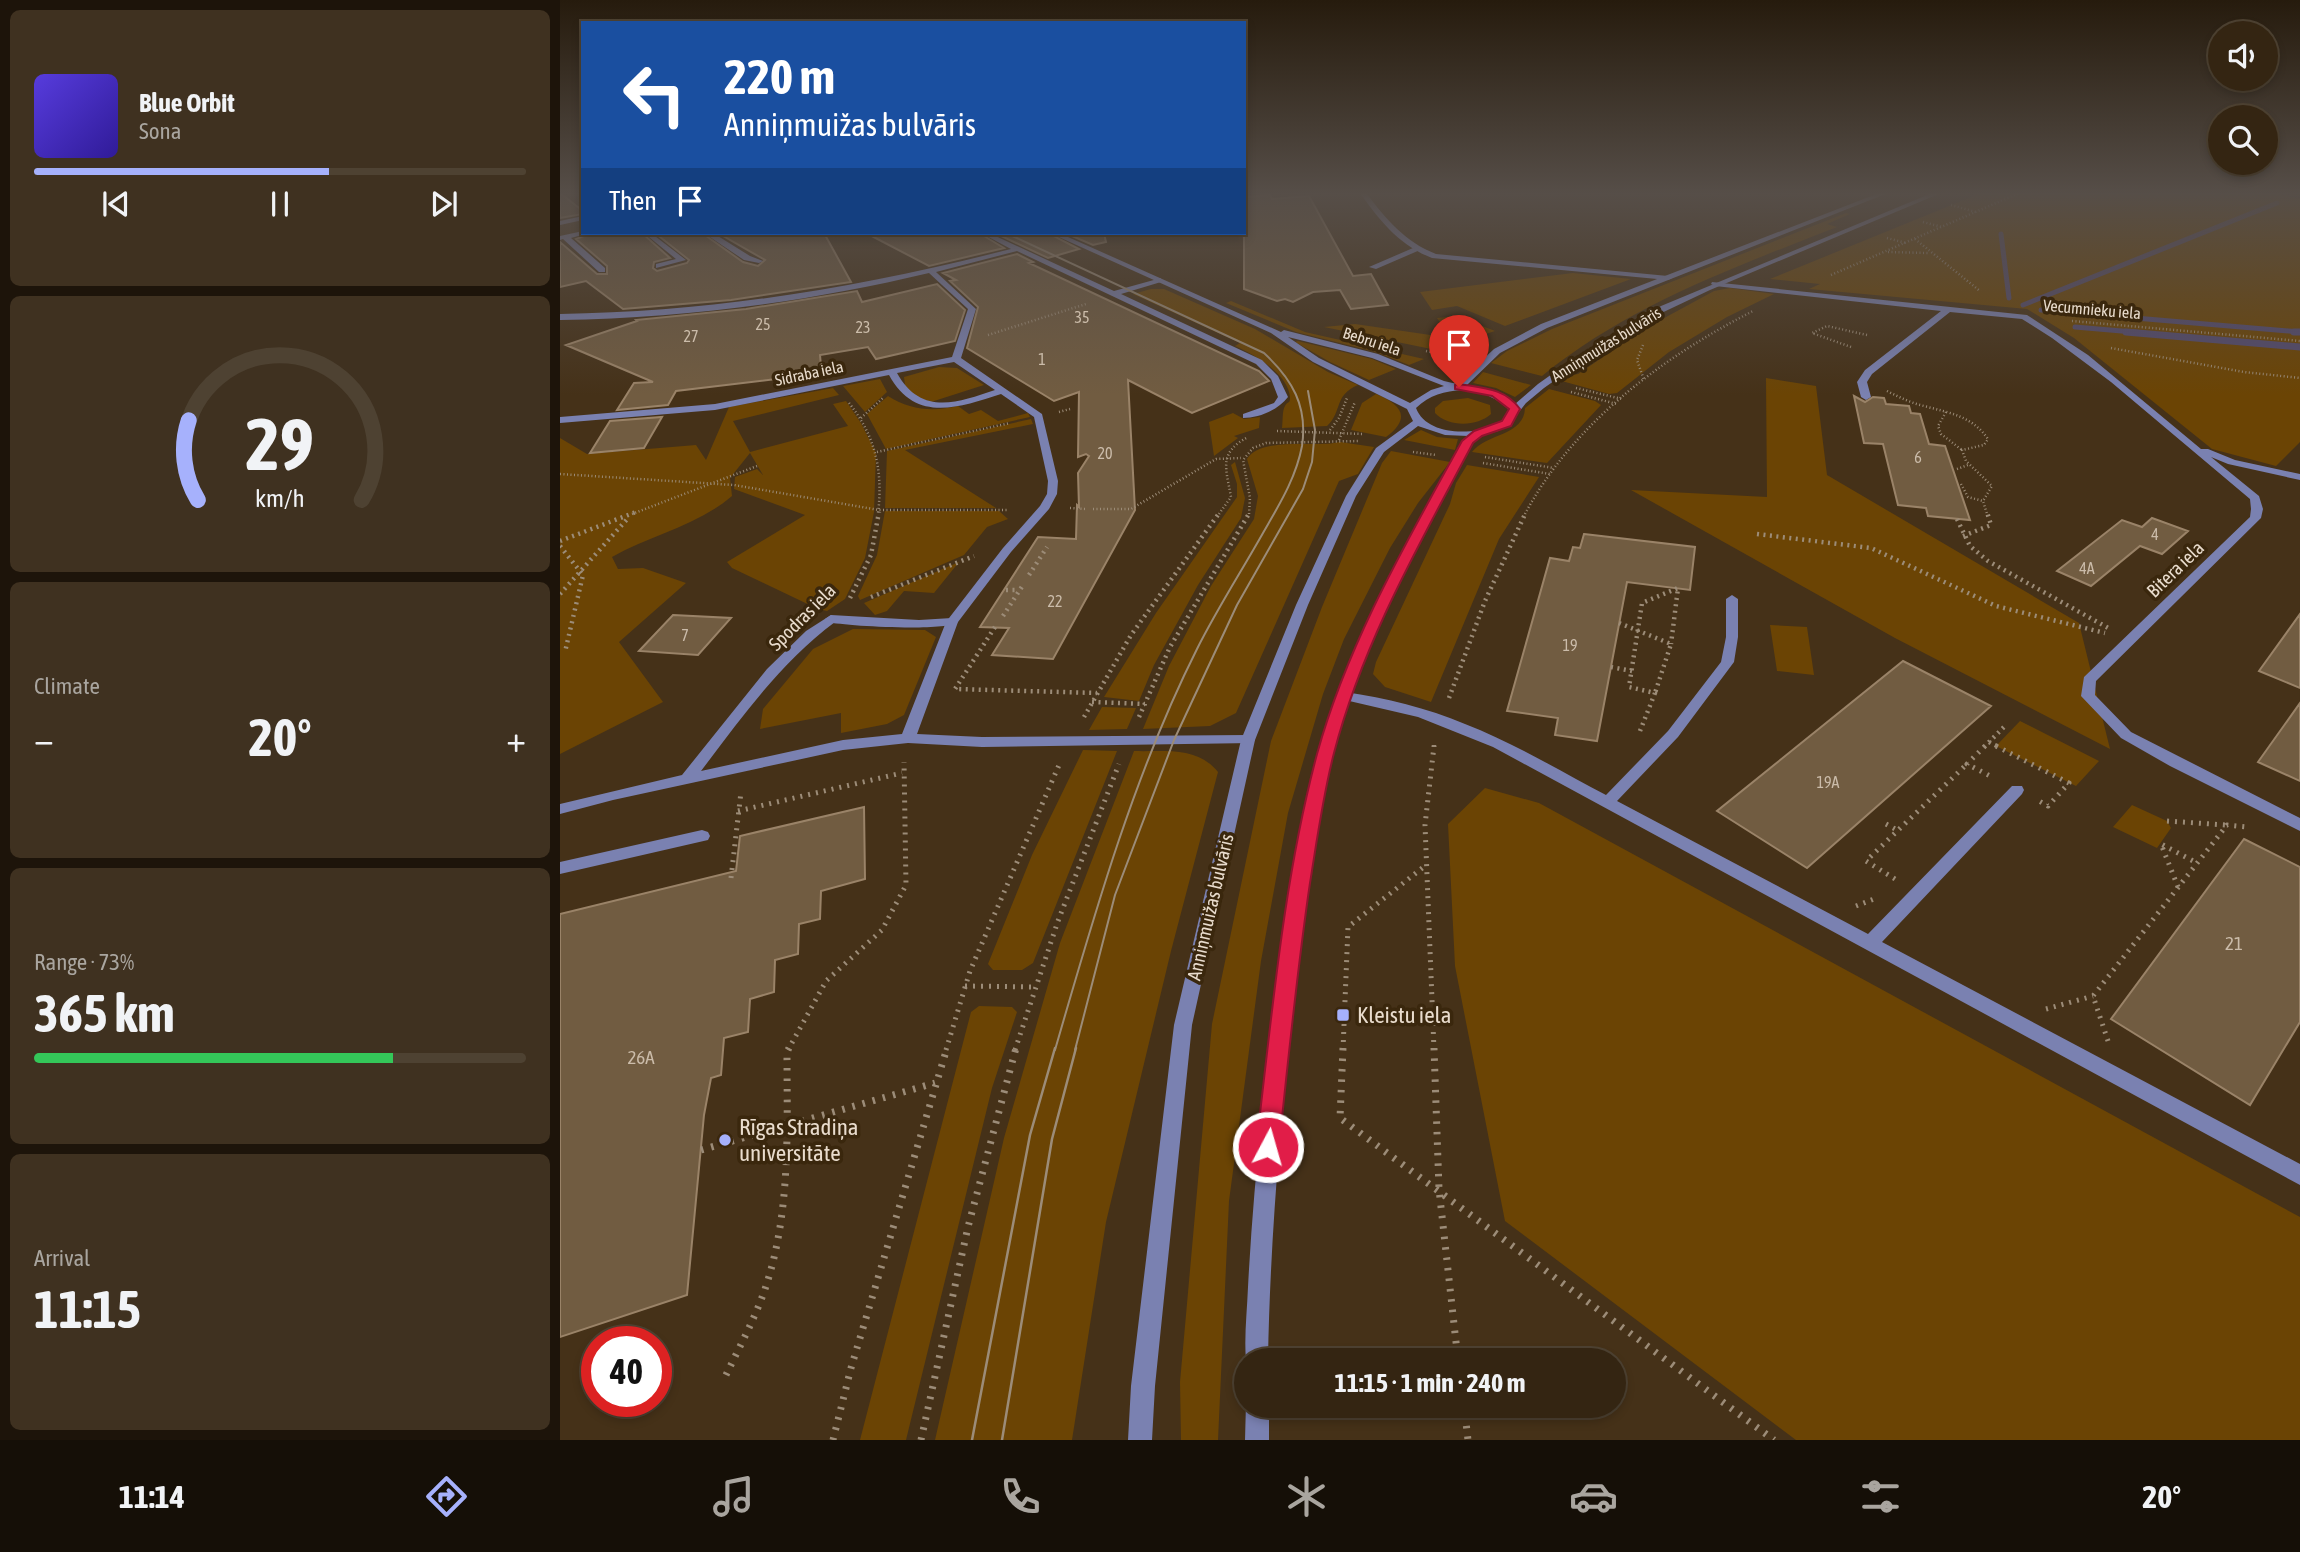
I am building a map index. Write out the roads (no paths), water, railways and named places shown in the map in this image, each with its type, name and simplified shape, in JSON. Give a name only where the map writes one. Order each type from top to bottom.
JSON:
[{"type":"street","points":[[590,260],[602,270]]},
{"type":"street","points":[[659,265],[681,260]]},
{"type":"street","points":[[560,317],[665,313],[743,304],[869,285],[974,260]]},
{"type":"street","points":[[1045,260],[1255,360],[1268,371],[1283,393],[1282,400],[1246,416]]},
{"type":"street","name":"Bebru iela","points":[[1116,260],[1274,331],[1375,356],[1441,383],[1459,387]]},
{"type":"street","points":[[1374,267],[1391,260]]},
{"type":"street","points":[[1462,260],[1668,278]]},
{"type":"street","name":"Anniņmuižas bulvāris","points":[[1459,387],[1486,359],[1544,326],[1713,260]]},
{"type":"street","name":"Anniņmuižas bulvāris","points":[[1140,1440],[1143,1386],[1183,1024],[1248,740],[1351,496],[1380,450],[1418,422],[1453,433],[1478,433],[1507,424],[1514,409],[1562,371],[1648,316],[1773,260]]},
{"type":"street","points":[[908,737],[952,622],[1007,550],[1045,507],[1052,494],[1053,481],[1039,416],[956,359],[972,309],[932,272]]},
{"type":"street","points":[[1116,293],[1158,280]]},
{"type":"street","name":"Vecumnieku iela","points":[[1715,284],[2024,317]]},
{"type":"street","points":[[1866,397],[1862,382],[1868,372],[1947,310]]},
{"type":"street","name":"Bitera iela","points":[[2024,317],[2058,337],[2185,440],[2255,498],[2257,509],[2255,518],[2089,680],[2088,696],[2126,735],[2300,825]]},
{"type":"street","name":"Bebru iela","points":[[1274,331],[1316,360],[1411,407]]},
{"type":"street","name":"Sidraba iela","points":[[560,420],[715,407],[956,359]]},
{"type":"street","points":[[892,372],[897,385],[910,399],[943,405],[974,400],[1002,390]]},
{"type":"street","points":[[1418,422],[1412,415],[1411,407],[1424,396],[1438,390],[1459,387],[1495,393],[1509,402],[1514,409]]},
{"type":"street","points":[[1257,1348],[1262,1199],[1289,961],[1312,814],[1326,751],[1365,641],[1392,582],[1468,441],[1478,433]]},
{"type":"street","points":[[2185,440],[2208,454],[2232,462],[2300,477]]},
{"type":"street","points":[[1608,802],[1673,734],[1727,662],[1732,637],[1731,599]]},
{"type":"street","name":"Spodras iela","points":[[687,779],[748,699],[804,640],[831,620],[919,624],[952,622]]},
{"type":"street","points":[[1345,696],[1405,707],[1442,719],[1498,744],[2300,1175]]},
{"type":"street","points":[[560,809],[843,745],[908,737],[982,742],[1248,740]]},
{"type":"street","points":[[1870,943],[2017,790]]},
{"type":"street","points":[[560,869],[702,836]]},
{"type":"street","points":[[1257,1418],[1257,1440]]},
{"type":"waterway","points":[[2004,260],[2009,298]]},
{"type":"waterway","points":[[2023,305],[2135,260]]},
{"type":"waterway","points":[[2041,310],[2300,332],[2294,332]]},
{"type":"waterway","points":[[2075,327],[2145,333]]},
{"type":"waterway","points":[[2126,332],[2300,347]]},
{"type":"tram line","points":[[1055,1050],[1100,897],[1154,745],[1205,634],[1291,480],[1302,446],[1303,432],[1303,418],[1296,394],[1283,373],[1264,353],[1064,260]]},
{"type":"tram line","points":[[1075,1050],[1115,895],[1174,740],[1237,605],[1303,489],[1312,462],[1315,430],[1308,391]]},
{"type":"tram line","points":[[972,1440],[1030,1135],[1055,1048]]},
{"type":"tram line","points":[[1002,1440],[1052,1139],[1076,1048]]},
{"type":"place","name":"Kleistu iela","points":[[1343,1015]]},
{"type":"place","name":"Rīgas Stradiņa universitāte","points":[[725,1140]]}]
